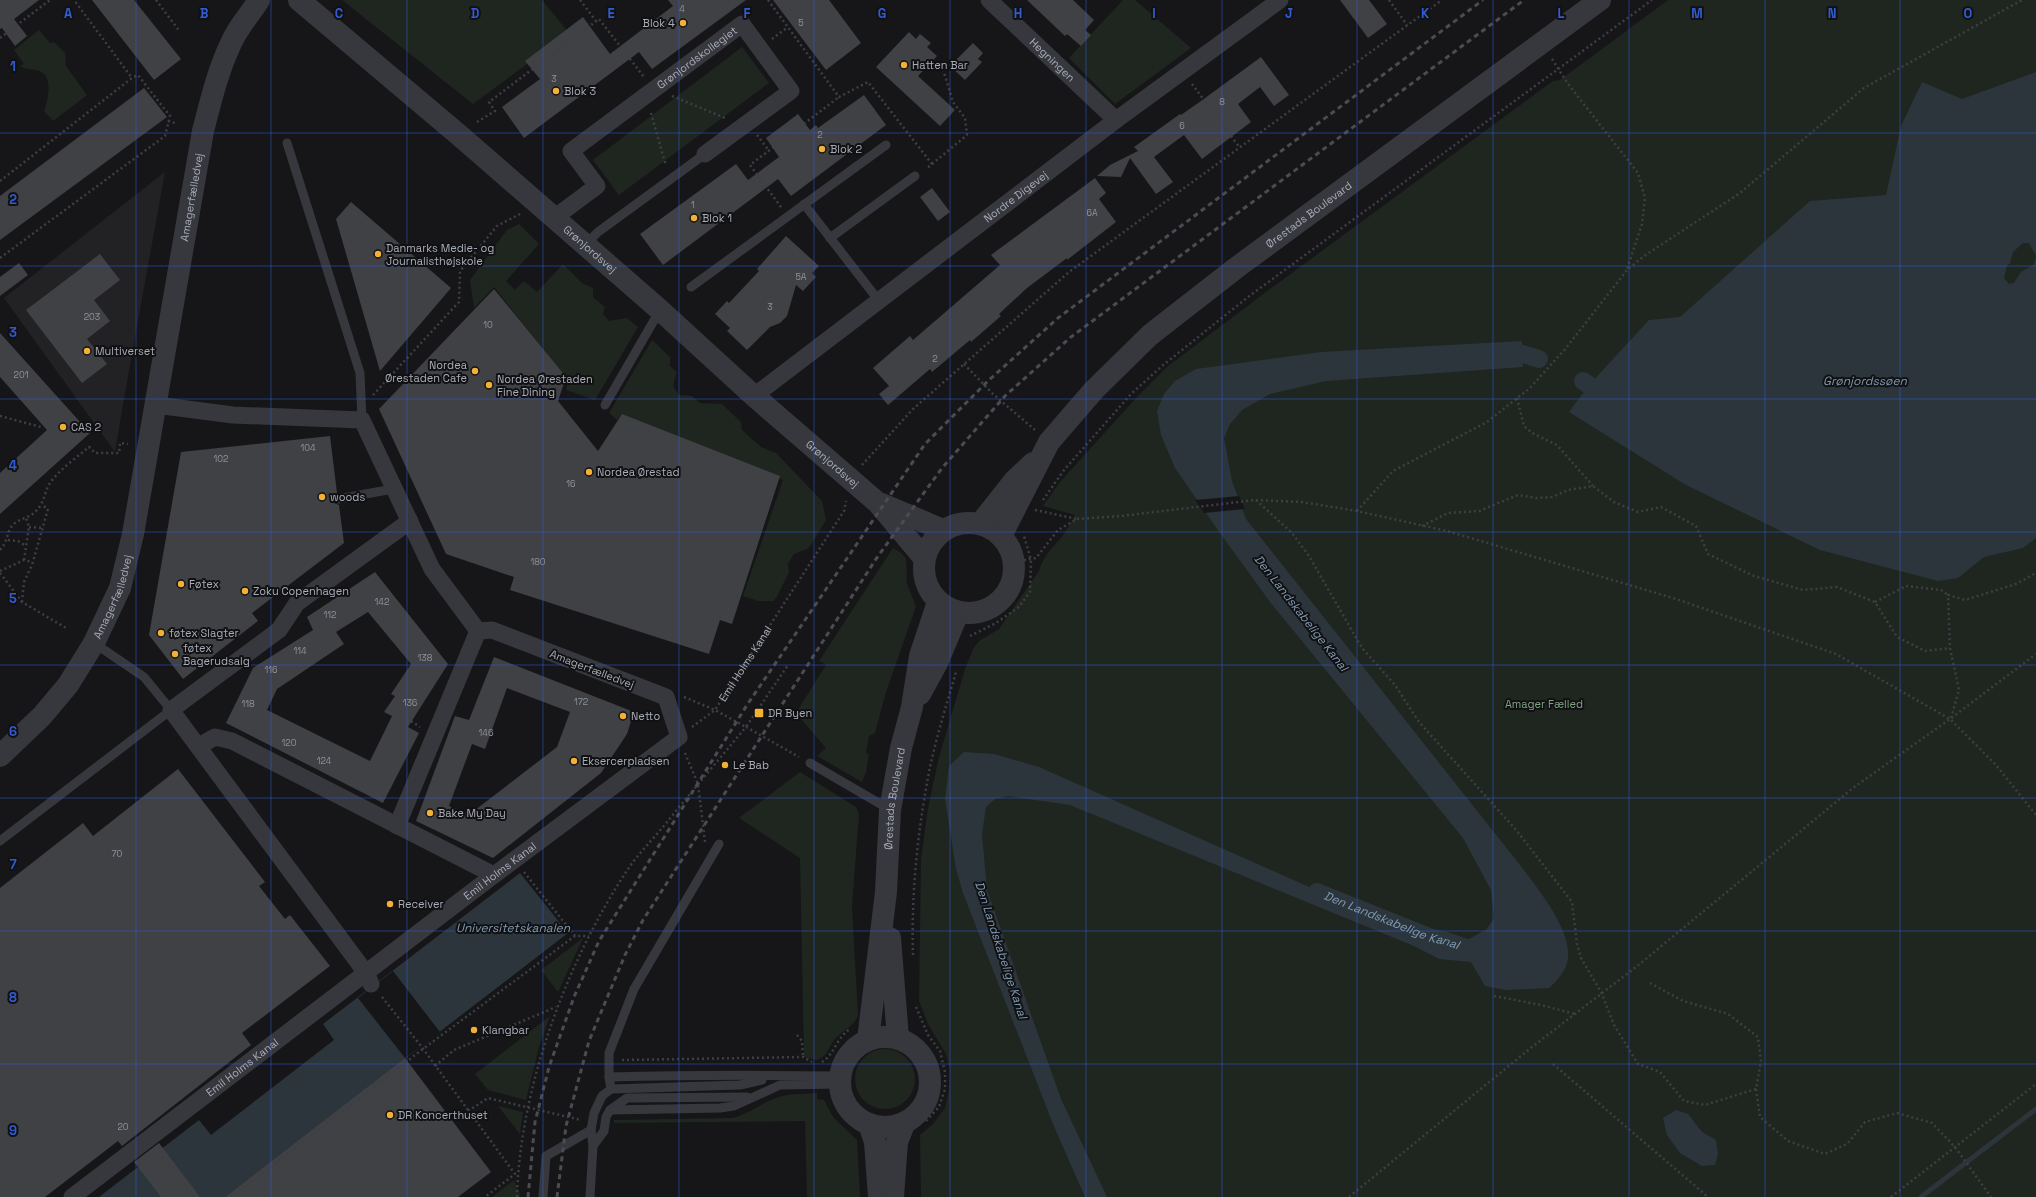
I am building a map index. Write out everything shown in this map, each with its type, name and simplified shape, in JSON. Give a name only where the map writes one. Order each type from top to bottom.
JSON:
[{"type":"street","name":"Amagerfælledvej","points":[[0,756],[42,716],[68,685],[94,643],[120,588],[133,534],[203,131],[217,76],[233,39],[259,0]]},
{"type":"street","name":"Grønjordsvej","points":[[299,0],[660,310],[754,396],[878,503],[924,558]]},
{"type":"street","name":"Hegningen","points":[[989,0],[1116,120]]},
{"type":"street","name":"Nordre Digevej","points":[[754,396],[1116,120],[1280,0]]},
{"type":"street","name":"Ørestads Boulevard","points":[[980,524],[1014,481],[1045,449],[1094,390],[1150,335],[1236,268],[1600,0]]},
{"type":"street","name":"Grønjordskollegiet","points":[[554,218],[597,186],[571,151],[742,24],[791,91],[705,154]]},
{"type":"street","points":[[156,405],[233,415],[362,420],[393,489],[410,521],[432,569],[478,631],[397,826]]},
{"type":"street","name":"Ørestads Boulevard","points":[[1001,536],[1045,449]]},
{"type":"street","name":"Grønjordsvej","points":[[878,503],[943,530]]},
{"type":"street","points":[[369,978],[171,710],[279,630],[296,602],[410,521]]},
{"type":"street","points":[[961,524],[980,524],[991,528],[1001,536],[1022,561],[1002,600],[982,612],[970,614],[958,613],[938,602],[930,593],[925,582],[923,570],[924,558],[928,547],[943,530],[961,524]]},
{"type":"street","name":"Ørestads Boulevard","points":[[861,1033],[886,892],[890,810],[901,748],[912,707],[920,656],[938,602]]},
{"type":"street","name":"Ørestads Boulevard","points":[[912,707],[937,663],[958,613]]},
{"type":"street","name":"Amagerfælledvej","points":[[478,631],[492,630],[666,698],[679,737]]},
{"type":"street","name":"Emil Holms Kanal","points":[[72,1197],[336,995],[369,978],[514,859],[679,737]]},
{"type":"street","points":[[199,746],[215,738],[232,741],[494,875]]},
{"type":"street","name":"Ørestads Boulevard","points":[[886,892],[898,1038]]},
{"type":"street","points":[[893,1197],[897,1142],[914,1124],[918,1113],[926,1100],[930,1085],[928,1070],[922,1056],[912,1045],[898,1038],[861,1033],[856,1047],[847,1057],[840,1080],[842,1096],[848,1108],[869,1124],[894,1126],[914,1124]]},
{"type":"street","points":[[869,1124],[875,1142],[879,1197]]},
{"type":"lane","points":[[287,143],[360,373],[362,420]]},
{"type":"lane","points":[[691,286],[886,145]]},
{"type":"lane","name":"Grønjordskollegiet","points":[[585,245],[598,232],[705,154]]},
{"type":"lane","points":[[830,238],[915,176]]},
{"type":"lane","points":[[804,204],[879,301]]},
{"type":"lane","points":[[605,405],[660,310]]},
{"type":"lane","points":[[338,499],[393,489]]},
{"type":"lane","points":[[0,841],[171,710],[144,677],[94,643]]},
{"type":"lane","points":[[810,763],[890,810]]},
{"type":"lane","points":[[611,1089],[609,1060],[614,1037],[634,989],[719,844]]},
{"type":"lane","points":[[609,1077],[704,1074],[840,1080]]},
{"type":"lane","points":[[590,1197],[593,1146],[591,1130],[594,1113],[602,1096],[611,1089],[740,1085],[775,1077]]},
{"type":"lane","points":[[593,1146],[604,1131],[606,1117],[610,1110],[627,1098],[750,1097],[780,1085],[840,1080]]},
{"type":"lane","points":[[543,1197],[546,1156],[591,1130]]},
{"type":"path","points":[[0,38],[50,0]]},
{"type":"path","points":[[74,0],[132,78]]},
{"type":"path","points":[[156,0],[180,32]]},
{"type":"path","points":[[580,0],[596,21]]},
{"type":"path","points":[[768,0],[839,97]]},
{"type":"path","points":[[1389,0],[1407,26]]},
{"type":"path","points":[[850,480],[873,451],[913,409],[1069,272],[1442,0]]},
{"type":"path","points":[[1031,516],[1064,470],[1132,394],[1162,366],[1248,297],[1652,0]]},
{"type":"path","points":[[1357,511],[1393,471],[1487,422],[1530,388],[1566,348],[1627,270],[1644,256],[1740,193],[1864,88],[2022,0]]},
{"type":"path","points":[[478,122],[495,111],[489,102],[599,19],[650,92],[670,180]]},
{"type":"path","points":[[1540,44],[1560,69],[1568,84],[1638,173],[1645,198],[1642,224],[1627,270]]},
{"type":"path","points":[[915,176],[967,135],[965,118],[953,102],[942,66]]},
{"type":"path","points":[[1183,71],[1240,148]]},
{"type":"path","points":[[0,180],[132,78],[138,75],[170,116],[165,136],[0,258]]},
{"type":"path","points":[[788,216],[750,165],[839,97],[868,82],[932,164]]},
{"type":"path","points":[[650,92],[744,125]]},
{"type":"path","points":[[168,121],[175,123]]},
{"type":"path","points":[[360,400],[371,397],[459,302],[460,271],[497,226],[520,214]]},
{"type":"path","points":[[964,364],[1045,449]]},
{"type":"path","points":[[1517,398],[1524,426],[1532,433],[1557,445],[1593,486],[1614,502],[1638,512],[1661,507],[1696,526],[1708,554],[1754,576],[1802,590],[1837,587],[1874,602],[1897,637],[1925,651],[1950,648]]},
{"type":"path","points":[[0,416],[41,426]]},
{"type":"path","points":[[0,550],[8,540],[12,526],[17,521],[26,518],[35,512],[42,505],[49,484],[88,447],[95,453],[119,453],[120,443],[131,445]]},
{"type":"path","name":"Emil Holms Kanal","points":[[679,737],[715,710],[844,511],[850,480]]},
{"type":"path","points":[[1422,526],[1448,513],[1479,512],[1518,496],[1536,498],[1552,497],[1568,490],[1593,486]]},
{"type":"path","points":[[1035,510],[1077,519],[1255,500],[1302,502],[1357,511],[1446,531],[1673,598],[1836,654],[1950,719],[1996,765],[2036,815]]},
{"type":"path","points":[[1255,500],[1272,514],[1296,539],[1309,556],[1362,648],[1395,685],[1419,722],[1517,831],[1572,902],[1577,944],[1582,958],[1602,994],[1614,1025],[1638,1064],[1660,1072],[1684,1101],[1705,1106],[1756,1089]]},
{"type":"path","points":[[22,602],[24,582],[32,562],[48,509],[42,505]]},
{"type":"path","points":[[24,560],[29,527],[26,518]]},
{"type":"path","points":[[1022,561],[1036,558],[1058,530],[1077,519]]},
{"type":"path","points":[[29,527],[43,528]]},
{"type":"path","points":[[968,642],[971,635],[996,623],[1019,607],[1030,592],[1022,561],[1024,534]]},
{"type":"path","points":[[8,540],[18,541],[26,546]]},
{"type":"path","points":[[32,562],[24,560],[0,572],[22,602],[66,628]]},
{"type":"path","points":[[1874,602],[1906,586],[1941,590],[1948,595],[1965,600],[2016,584],[2036,573]]},
{"type":"path","points":[[1948,595],[1950,648],[1959,690],[1950,719]]},
{"type":"path","points":[[1349,1197],[1575,1014],[1602,994],[1853,788],[1950,719],[2036,654]]},
{"type":"path","points":[[517,1197],[517,1178],[528,1107],[557,1007],[589,936],[631,866],[746,727],[788,665]]},
{"type":"path","points":[[913,956],[911,912],[918,848],[929,774],[957,668]]},
{"type":"path","points":[[715,710],[810,763]]},
{"type":"path","points":[[679,737],[698,784],[705,845],[719,844]]},
{"type":"path","points":[[514,859],[575,936]]},
{"type":"path","points":[[231,1197],[423,1049],[575,936],[589,936]]},
{"type":"path","points":[[369,978],[517,1178]]},
{"type":"path","points":[[1650,984],[1684,1001],[1728,1014],[1758,1037],[1761,1061],[1756,1089],[1760,1117],[1788,1141],[1825,1154],[1847,1144],[1865,1122],[1897,1113],[1932,1123],[1954,1147],[1991,1197]]},
{"type":"path","points":[[1494,996],[1541,1005],[1575,1014]]},
{"type":"path","points":[[914,1001],[928,1035],[940,1051],[945,1072],[945,1089],[939,1107],[914,1124]]},
{"type":"path","points":[[434,1066],[454,1050],[557,1007]]},
{"type":"path","points":[[609,1060],[803,1057],[812,1062],[824,1061],[839,1039],[861,1033]]},
{"type":"path","points":[[797,1035],[802,1041],[803,1057]]},
{"type":"path","points":[[1553,1064],[1708,1197]]},
{"type":"path","points":[[1891,1197],[2036,1084]]},
{"type":"path","points":[[468,1111],[488,1098],[582,1120],[591,1130]]},
{"type":"path","points":[[157,1150],[194,1197]]},
{"type":"path","points":[[485,1197],[515,1174]]},
{"type":"shaded area","name":"Multiverset","points":[[165,172],[123,404],[115,452],[4,298]]},
{"type":"green space","points":[[342,0],[542,0],[569,33],[473,104]]},
{"type":"green space","points":[[1123,0],[1135,0],[1191,48],[1115,104],[1069,58]]},
{"type":"green space","name":"Amager Fælled","points":[[1668,0],[2036,0],[2036,1197],[921,1197],[920,1135],[933,1124],[945,1108],[949,1089],[950,1071],[946,1054],[928,1024],[919,1001],[921,859],[928,808],[939,757],[965,669],[973,649],[979,641],[999,629],[1039,571],[1045,557],[1062,536],[1075,515],[1043,506],[1059,483],[1137,397],[1168,366],[1553,81],[1560,80]]},
{"type":"green space","points":[[39,30],[50,43],[54,42],[65,53],[66,66],[87,95],[53,121],[44,111],[49,89],[47,78],[39,71],[20,66],[24,64],[14,50]]},
{"type":"green space","points":[[742,47],[769,83],[619,195],[593,160]]},
{"type":"green space","points":[[519,224],[539,244],[506,281],[515,290],[524,281],[537,292],[563,264],[582,283],[593,288],[593,297],[605,307],[603,314],[609,321],[627,318],[638,327],[595,400],[566,390],[568,381],[494,287],[474,308],[470,280],[507,230]]},
{"type":"green space","points":[[652,340],[670,357],[670,366],[677,372],[673,386],[679,395],[692,396],[700,403],[722,404],[741,422],[742,430],[761,447],[776,453],[822,501],[826,520],[809,548],[794,554],[788,564],[789,573],[774,601],[758,601],[743,596],[783,480],[621,415],[617,420],[609,413]]},
{"type":"green space","points":[[893,548],[901,553],[906,559],[907,584],[916,606],[885,695],[875,733],[869,736],[866,753],[869,754],[866,772],[862,782],[817,756],[826,748],[796,713],[826,665],[819,661]]},
{"type":"green space","points":[[800,772],[856,807],[859,814],[852,906],[858,1015],[855,1022],[835,1039],[828,1051],[817,1060],[804,1057],[800,858],[739,818]]},
{"type":"green space","points":[[583,938],[558,992],[541,970]]},
{"type":"green space","points":[[550,1016],[539,1047],[526,1100],[488,1090],[475,1074]]},
{"type":"green space","points":[[885,1049],[902,1054],[910,1062],[915,1079],[910,1096],[902,1104],[885,1109],[868,1104],[860,1096],[855,1079],[860,1062],[868,1054]]},
{"type":"green space","points":[[817,1093],[817,1099],[824,1100],[833,1117],[857,1140],[860,1197],[807,1197],[805,1121],[614,1123],[614,1120],[733,1118],[779,1097],[793,1094]]},
{"type":"green space","points":[[498,1106],[523,1112],[520,1134]]},
{"type":"green space","points":[[514,1180],[521,1197],[492,1197]]},
{"type":"water","name":"Grønjordssøen","points":[[2036,72],[2036,256],[2029,243],[2023,243],[2013,252],[2004,278],[2009,284],[2014,283],[2021,272],[2034,264],[2036,257],[2036,538],[2023,548],[1984,557],[1958,578],[1938,581],[1820,550],[1686,485],[1569,412],[1589,385],[1649,320],[1680,317],[1810,201],[1886,195],[1901,126],[1922,82],[1962,99]]},
{"type":"water","points":[[1522,341],[1523,367],[1326,381],[1270,394],[1242,410],[1230,424],[1224,438],[1232,481],[1246,519],[1520,865],[1545,899],[1561,927],[1566,941],[1568,954],[1566,966],[1559,978],[1549,988],[1506,990],[1485,986],[1471,962],[1439,959],[1414,946],[1070,805],[1008,796],[995,799],[986,807],[982,834],[987,890],[1061,1099],[1107,1197],[1085,1197],[1053,1124],[963,893],[956,869],[945,799],[949,766],[964,752],[994,754],[1039,767],[1370,914],[1432,938],[1446,941],[1469,939],[1487,929],[1494,918],[1491,890],[1463,838],[1270,602],[1215,526],[1175,468],[1161,435],[1157,411],[1164,394],[1175,381],[1196,369],[1321,352]]},
{"type":"water","name":"Universitetskanalen","points":[[520,873],[568,933],[225,1197],[99,1197],[199,1120],[211,1135],[334,1040],[323,1024]]},
{"type":"water","points":[[1676,1110],[1688,1114],[1702,1132],[1716,1140],[1718,1154],[1715,1165],[1702,1166],[1680,1153],[1667,1135],[1663,1118]]},
{"type":"pier","points":[[1239,496],[1245,509],[1204,513],[1195,500]]},
{"type":"pier","points":[[393,971],[440,1032],[405,1058],[358,998]]},
{"type":"building","points":[[0,0],[39,0],[14,19],[27,36],[15,46],[2,28],[0,29]]},
{"type":"building","points":[[92,0],[134,0],[181,59],[154,80]]},
{"type":"building","points":[[668,0],[746,0],[652,69],[639,52],[524,138],[502,107],[540,79],[525,61],[583,17],[610,54],[673,6]]},
{"type":"building","points":[[773,0],[829,0],[861,43],[826,70]]},
{"type":"building","points":[[1027,0],[1073,0],[1094,20],[1085,30],[1091,35],[1081,46],[1067,34],[1065,36]]},
{"type":"building","points":[[1340,0],[1369,0],[1387,24],[1368,38]]},
{"type":"building","points":[[909,32],[916,39],[920,34],[931,43],[927,47],[937,56],[918,76],[955,110],[940,126],[876,67]]},
{"type":"building","points":[[973,43],[983,53],[978,59],[982,62],[965,80],[950,66]]},
{"type":"building","points":[[1261,57],[1289,95],[1274,106],[1260,87],[1238,104],[1251,122],[1202,159],[1184,135],[1154,157],[1173,182],[1156,194],[1130,158],[1121,177],[1097,176],[1110,165],[1138,151],[1134,147],[1201,101]]},
{"type":"building","points":[[144,88],[167,117],[0,240],[0,196]]},
{"type":"building","points":[[864,95],[886,125],[791,196],[778,179],[663,265],[640,234],[736,164],[748,180],[779,157],[766,138],[798,114],[810,130],[816,125],[818,128]]},
{"type":"building","points":[[1095,178],[1106,193],[1099,199],[1116,222],[1067,260],[1067,258],[1027,288],[999,314],[1001,316],[971,342],[970,340],[932,372],[930,369],[888,405],[879,394],[889,386],[873,368],[910,336],[913,340],[1000,265],[991,255]]},
{"type":"building","points":[[932,188],[950,212],[938,221],[920,197]]},
{"type":"building","name":"Danmarks Medie- og Journalisthøjskole","points":[[351,202],[451,288],[380,371],[336,219]]},
{"type":"building","points":[[786,236],[819,266],[812,273],[816,277],[803,291],[796,285],[787,316],[780,323],[770,327],[747,350],[727,331],[730,328],[715,314],[727,301],[729,303],[759,271],[757,269]]},
{"type":"building","points":[[100,254],[120,280],[94,300],[110,321],[87,339],[107,364],[82,383],[26,310]]},
{"type":"building","points":[[19,263],[28,275],[0,296],[0,277]]},
{"type":"building","name":"Nordea Ørestad","points":[[494,289],[566,377],[558,401],[598,451],[622,414],[780,476],[732,624],[720,620],[709,654],[510,590],[514,577],[446,554],[379,409]]},
{"type":"building","points":[[0,333],[90,433],[0,514],[0,473],[47,430],[0,377]]},
{"type":"building","points":[[330,436],[337,493],[334,495],[332,500],[334,503],[339,505],[344,543],[252,613],[258,621],[183,679],[149,635],[181,452]]},
{"type":"building","points":[[375,572],[448,664],[408,727],[419,733],[383,803],[226,723],[253,668],[313,630],[307,617]],"holes":[[[368,612],[411,664],[391,694],[395,696],[384,712],[392,716],[370,761],[267,710],[277,689],[344,644],[336,632]]]},
{"type":"building","name":"Eksercerpladsen","points":[[494,657],[634,712],[627,734],[601,773],[493,858],[416,821],[455,716],[469,720]],"holes":[[[507,688],[570,712],[557,747],[470,814],[449,806],[472,744],[485,749]]]},
{"type":"building","points":[[178,769],[265,882],[259,886],[285,919],[290,915],[330,966],[242,1033],[251,1045],[122,1146],[118,1141],[45,1197],[0,1197],[0,888],[83,823],[93,836]]},
{"type":"building","name":"DR Koncerthuset","points":[[405,1058],[491,1172],[458,1197],[225,1197]]},
{"type":"building","points":[[159,1143],[200,1197],[161,1197],[134,1162]]},
{"type":"waterway","name":"Den Landskabelige Kanal","points":[[1499,356],[1523,354],[1539,359]]},
{"type":"waterway","name":"Den Landskabelige Kanal","points":[[1583,381],[1589,385]]},
{"type":"waterway","name":"Den Landskabelige Kanal","points":[[1317,892],[1432,938],[1469,949]]},
{"type":"waterway","points":[[1921,1197],[2036,1109]]},
{"type":"railway","points":[[528,1197],[535,1122],[549,1067],[574,997],[599,941],[747,705],[925,444],[989,380],[1058,318],[1483,0]]},
{"type":"railway","points":[[557,1197],[566,1126],[589,1041],[625,955],[643,920],[876,559],[942,468],[1005,396],[1071,337],[1524,0]]},
{"type":"place","name":"Blok 4","points":[[683,23]]},
{"type":"place","name":"Hatten Bar","points":[[904,65]]},
{"type":"place","name":"Blok 3","points":[[556,91]]},
{"type":"place","name":"Blok 2","points":[[822,149]]},
{"type":"place","name":"Blok 1","points":[[694,218]]},
{"type":"place","name":"Danmarks Medie- og Journalisthøjskole","points":[[378,254]]},
{"type":"place","name":"Multiverset","points":[[87,351]]},
{"type":"place","name":"Nordea Ørestaden Cafe","points":[[475,371]]},
{"type":"place","name":"Nordea Ørestaden Fine Dining","points":[[489,385]]},
{"type":"place","name":"CAS 2","points":[[63,427]]},
{"type":"place","name":"Nordea Ørestad","points":[[589,472]]},
{"type":"place","name":"woods","points":[[322,497]]},
{"type":"place","name":"Føtex","points":[[181,584]]},
{"type":"place","name":"Zoku Copenhagen","points":[[245,591]]},
{"type":"place","name":"føtex Slagter","points":[[161,633]]},
{"type":"place","name":"føtex Bagerudsalg","points":[[175,654]]},
{"type":"place","name":"DR Byen","points":[[759,713]]},
{"type":"place","name":"Netto","points":[[623,716]]},
{"type":"place","name":"Eksercerpladsen","points":[[574,761]]},
{"type":"place","name":"Le Bab","points":[[725,765]]},
{"type":"place","name":"Bake My Day","points":[[430,813]]},
{"type":"place","name":"Receiver","points":[[390,904]]},
{"type":"place","name":"Klangbar","points":[[474,1030]]},
{"type":"place","name":"DR Koncerthuset","points":[[390,1115]]}]
